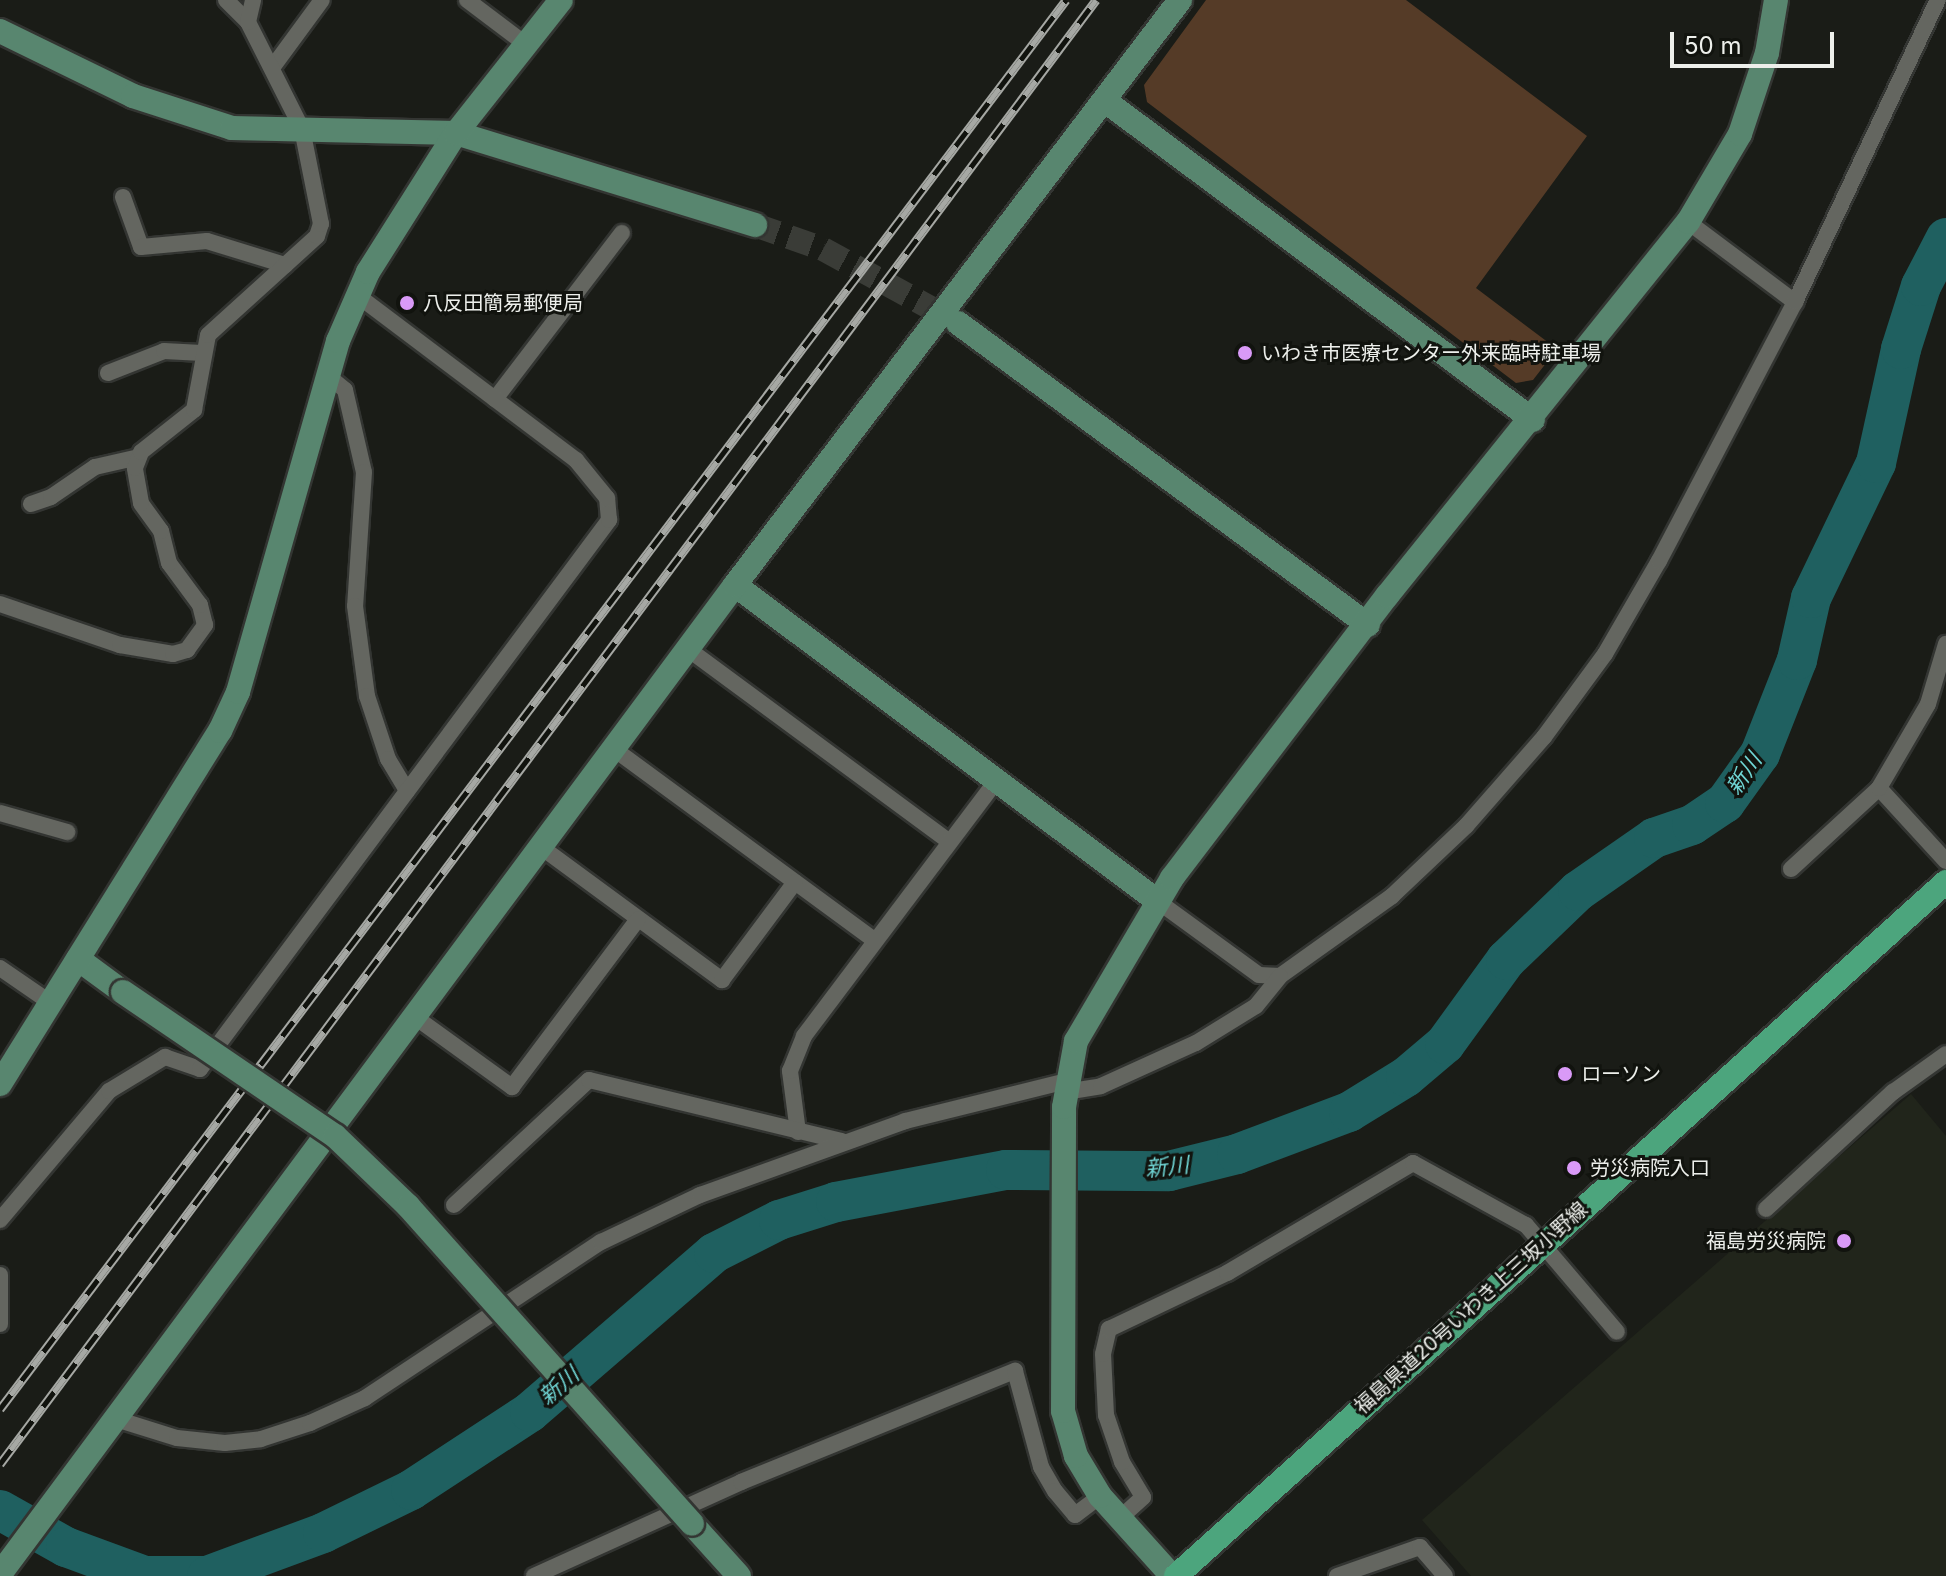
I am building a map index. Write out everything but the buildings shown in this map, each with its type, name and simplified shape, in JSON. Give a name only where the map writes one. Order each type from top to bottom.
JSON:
[{"type":"main road","name":"福島県道20号いわき上三坂小野線","points":[[1174,1576],[1946,882]]},
{"type":"street","points":[[31,504],[51,497],[95,467],[139,457],[194,410],[202,353],[208,335],[317,236],[321,224],[302,129],[248,22],[226,0]]},
{"type":"street","points":[[248,22],[253,0]]},
{"type":"street","points":[[272,68],[322,0]]},
{"type":"street","points":[[467,0],[528,46]]},
{"type":"street","points":[[0,1084],[220,731],[238,692],[328,376],[357,295],[456,133],[528,46],[561,0]]},
{"type":"street","points":[[0,1574],[735,585],[1180,0]]},
{"type":"street","points":[[1174,1576],[1100,1496],[1076,1456],[1063,1411],[1060,1333],[1065,1094],[1083,1023],[1156,900],[1368,625],[1688,222],[1740,134],[1767,53],[1776,0]]},
{"type":"street","points":[[109,1428],[225,1443],[261,1439],[310,1423],[365,1398],[601,1242],[700,1195],[843,1141],[1101,1086],[1196,1043],[1256,1006],[1280,976],[1392,896],[1466,826],[1544,737],[1605,654],[1659,561],[1795,302],[1938,0]]},
{"type":"street","points":[[0,31],[189,116],[232,128],[456,133],[755,225]]},
{"type":"street","points":[[1104,100],[1533,420]]},
{"type":"street","points":[[123,197],[141,247],[207,241],[285,265]]},
{"type":"street","points":[[1688,222],[1795,302]]},
{"type":"street","points":[[495,399],[622,233]]},
{"type":"street","points":[[0,1220],[109,1091],[165,1057],[200,1069],[609,520],[607,498],[576,460],[357,295]]},
{"type":"street","points":[[958,323],[1368,625]]},
{"type":"street","points":[[108,373],[164,351],[202,353]]},
{"type":"street","points":[[328,376],[345,390],[364,472],[355,606],[367,696],[388,759],[407,791]]},
{"type":"street","points":[[0,604],[120,645],[173,654],[187,650],[205,625],[205,616],[169,563],[161,531],[141,503],[135,468],[139,457]]},
{"type":"street","points":[[735,585],[1259,975],[1280,976]]},
{"type":"street","points":[[1791,869],[1879,788],[1928,704],[1946,644]]},
{"type":"street","points":[[688,649],[950,842]]},
{"type":"street","points":[[614,749],[875,941]]},
{"type":"street","points":[[798,1132],[790,1061],[875,941],[996,781]]},
{"type":"street","points":[[1879,788],[1946,861]]},
{"type":"street","points":[[0,813],[67,832]]},
{"type":"street","points":[[541,847],[722,980],[795,882]]},
{"type":"street","points":[[415,1017],[512,1087],[638,919]]},
{"type":"street","points":[[78,959],[335,1136],[408,1206],[739,1576]]},
{"type":"street","points":[[0,968],[51,1003]]},
{"type":"street","points":[[1766,1209],[1893,1092],[1946,1054]]},
{"type":"street","points":[[454,1205],[589,1080],[843,1141]]},
{"type":"street","points":[[1120,1518],[1143,1497],[1122,1462],[1106,1415],[1103,1354],[1109,1329],[1290,1239],[1413,1163],[1526,1225],[1617,1332]]},
{"type":"street","points":[[0,1275],[0,1324]]},
{"type":"street","points":[[534,1576],[755,1476],[1015,1371],[1041,1467],[1055,1491],[1075,1515],[1100,1496]]},
{"type":"street","points":[[1337,1576],[1420,1547],[1445,1576]]},
{"type":"shaded area","points":[[1206,0],[1406,0],[1587,136],[1476,288],[1557,349],[1533,380],[1516,383],[1147,102],[1144,85]]},
{"type":"shaded area","name":"福島労災病院","points":[[1911,1094],[1946,1136],[1946,1576],[1471,1576],[1422,1520]]},
{"type":"waterway","name":"新川","points":[[0,1510],[66,1547],[145,1576],[207,1576],[323,1533],[411,1490],[530,1412],[714,1253],[779,1220],[836,1202],[1006,1170],[1169,1171],[1237,1154],[1349,1112],[1406,1077],[1445,1044],[1506,960],[1578,891],[1654,838],[1692,825],[1725,803],[1760,754],[1797,660],[1811,598],[1876,463],[1901,349],[1921,286],[1946,238]]},
{"type":"tunnel","points":[[755,225],[823,249],[958,323]]},
{"type":"railway","points":[[0,1409],[1066,0]]},
{"type":"railway","points":[[0,1464],[1096,0]]},
{"type":"place","name":"八反田簡易郵便局","points":[[407,303]]},
{"type":"place","name":"いわき市医療センター外来臨時駐車場","points":[[1245,353]]},
{"type":"place","name":"ローソン","points":[[1565,1074]]},
{"type":"place","name":"労災病院入口","points":[[1574,1168]]},
{"type":"place","name":"福島労災病院","points":[[1844,1241]]}]
